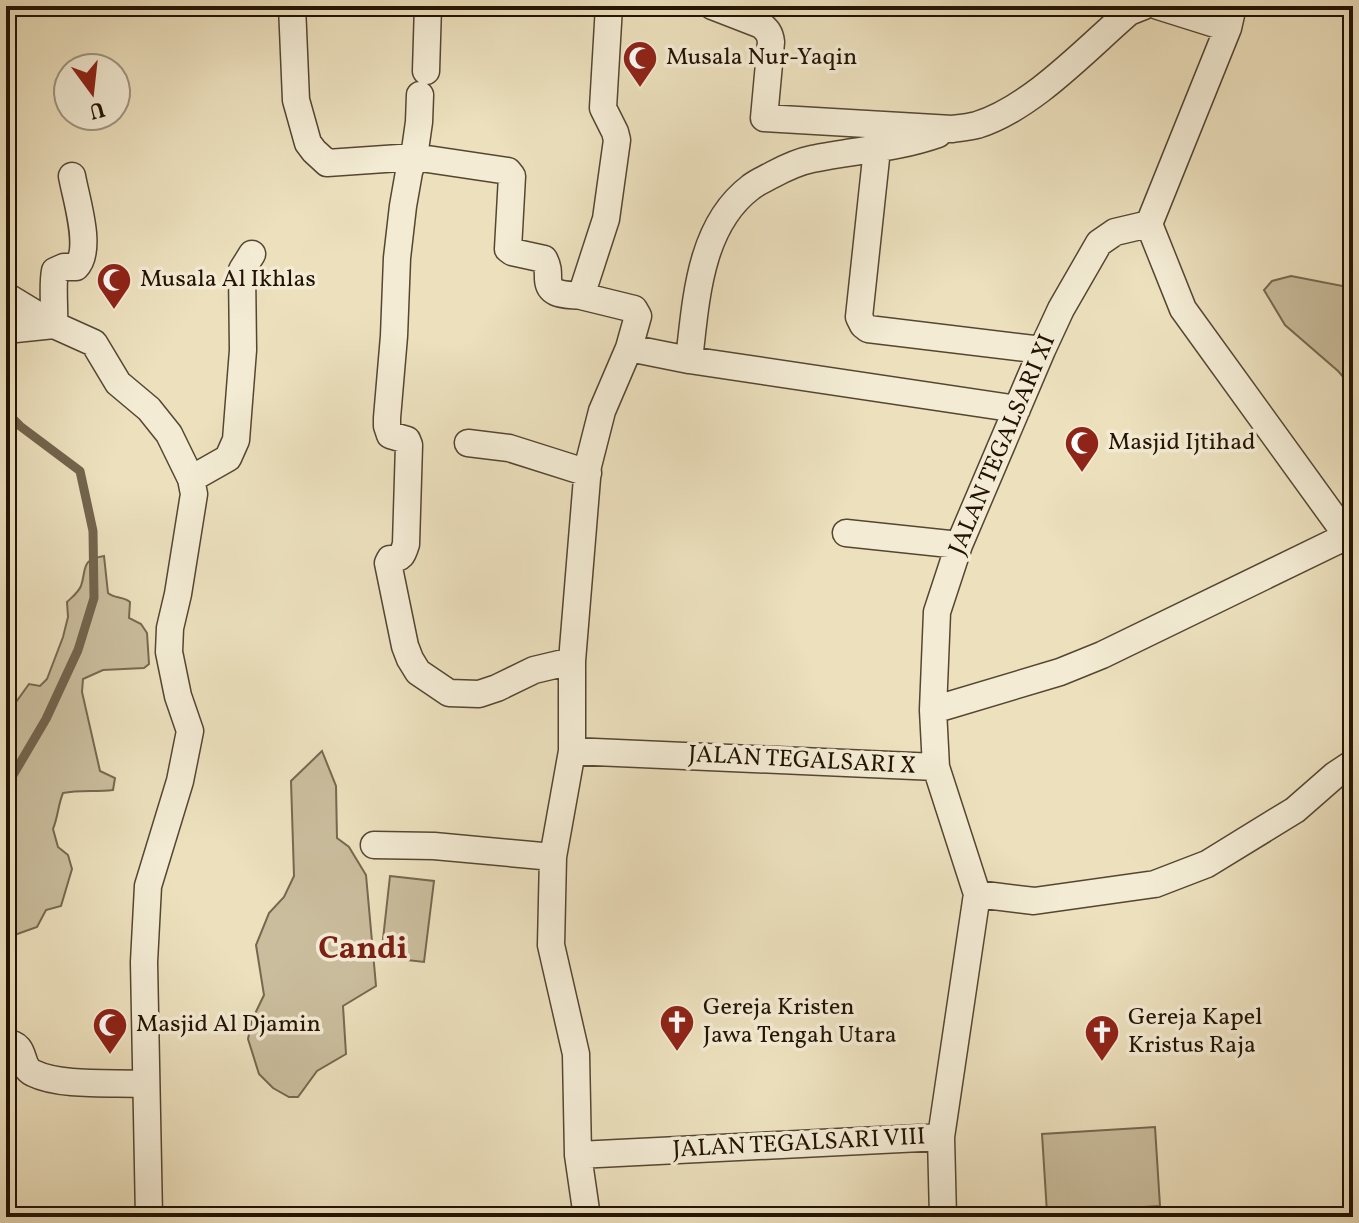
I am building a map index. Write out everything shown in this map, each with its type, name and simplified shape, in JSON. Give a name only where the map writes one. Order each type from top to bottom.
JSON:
[{"type":"street","points":[[292,6],[295,90],[311,148],[327,163],[414,157],[508,171],[512,176],[508,249],[544,259],[548,286],[555,293],[634,309],[638,316],[629,348],[602,411],[588,473],[572,661],[572,751],[553,857],[551,945],[576,1054],[578,1155],[587,1217]]},
{"type":"street","points":[[428,6],[419,122],[397,258],[387,426],[390,435],[407,440],[409,445],[406,544],[402,555],[390,559],[388,563],[405,646],[418,672],[449,693],[479,694],[534,670],[572,661]]},
{"type":"street","points":[[581,296],[606,219],[617,140],[603,108],[609,6]]},
{"type":"street","points":[[712,6],[761,25],[770,35],[764,118],[952,129]]},
{"type":"street","points":[[689,360],[710,243],[736,200],[752,186],[794,164],[815,158],[877,149],[977,125],[1026,100],[1050,83],[1129,12],[1144,6]]},
{"type":"street","points":[[933,710],[1060,672],[1102,655],[1350,540],[1183,309],[1149,224],[1231,17],[1158,6]]},
{"type":"street","points":[[877,149],[859,317],[863,325],[868,329],[1042,350]]},
{"type":"street","points":[[54,325],[55,271],[76,267],[85,245],[72,176]]},
{"type":"street","name":"JALAN TEGALSARI XI","points":[[933,710],[937,612],[959,545],[1042,350],[1061,309],[1099,243],[1115,232],[1149,224]]},
{"type":"street","points":[[191,479],[228,458],[236,440],[243,350],[242,270],[252,254]]},
{"type":"street","points":[[6,296],[54,325],[94,343],[118,383],[149,409],[169,434],[191,479],[194,494],[170,628],[169,652],[178,696],[190,731],[180,781],[148,886],[144,962],[149,1217]]},
{"type":"street","points":[[6,330],[54,325]]},
{"type":"street","points":[[629,348],[689,360],[1017,409]]},
{"type":"street","points":[[468,443],[509,448],[588,473]]},
{"type":"street","points":[[846,533],[959,545]]},
{"type":"street","name":"JALAN TEGALSARI X","points":[[572,751],[936,767],[933,710]]},
{"type":"street","points":[[977,894],[1034,901],[1155,884],[1219,857],[1295,810],[1353,763]]},
{"type":"street","points":[[936,767],[977,894],[941,1137]]},
{"type":"street","points":[[374,845],[434,846],[553,857]]},
{"type":"street","points":[[6,1043],[17,1047],[29,1071],[34,1074],[76,1082],[146,1084]]},
{"type":"street","name":"JALAN TEGALSARI VIII","points":[[578,1155],[941,1137],[943,1217]]},
{"type":"shaded area","points":[[1291,276],[1353,288],[1353,388],[1285,325],[1264,290],[1272,281]]},
{"type":"shaded area","points":[[104,556],[108,593],[130,602],[129,618],[141,624],[147,633],[149,664],[144,668],[103,670],[83,679],[82,692],[100,771],[115,778],[113,790],[63,793],[53,829],[58,847],[68,855],[72,869],[61,906],[46,910],[37,927],[6,938],[6,704],[16,702],[29,684],[40,686],[47,679],[63,637],[68,617],[67,602],[80,588],[88,563]]},
{"type":"shaded area","points":[[322,751],[336,786],[337,838],[349,847],[366,875],[376,986],[343,1006],[346,1054],[317,1071],[298,1097],[289,1097],[273,1088],[259,1074],[248,1039],[252,1020],[264,995],[256,945],[269,913],[284,897],[294,876],[291,781]]},
{"type":"shaded area","points":[[390,876],[434,881],[424,962],[381,957]]},
{"type":"shaded area","points":[[1155,1127],[1160,1206],[1047,1213],[1042,1134]]},
{"type":"waterway","points":[[911,6],[945,12],[978,6]]},
{"type":"waterway","points":[[6,412],[80,471],[93,531],[94,598],[78,650],[46,719],[6,787]]},
{"type":"place","name":"Musala Nur-Yaqin","points":[[640,89]]},
{"type":"place","name":"Musala Al Ikhlas","points":[[114,311]]},
{"type":"place","name":"Masjid Ijtihad","points":[[1082,474]]},
{"type":"place","name":"Gereja Kristen Jawa Tengah Utara","points":[[677,1053]]},
{"type":"place","name":"Masjid Al Djamin","points":[[110,1056]]},
{"type":"place","name":"Gereja Kapel Kristus Raja","points":[[1102,1063]]},
{"type":"district","name":"Candi","points":[[363,950]]}]
